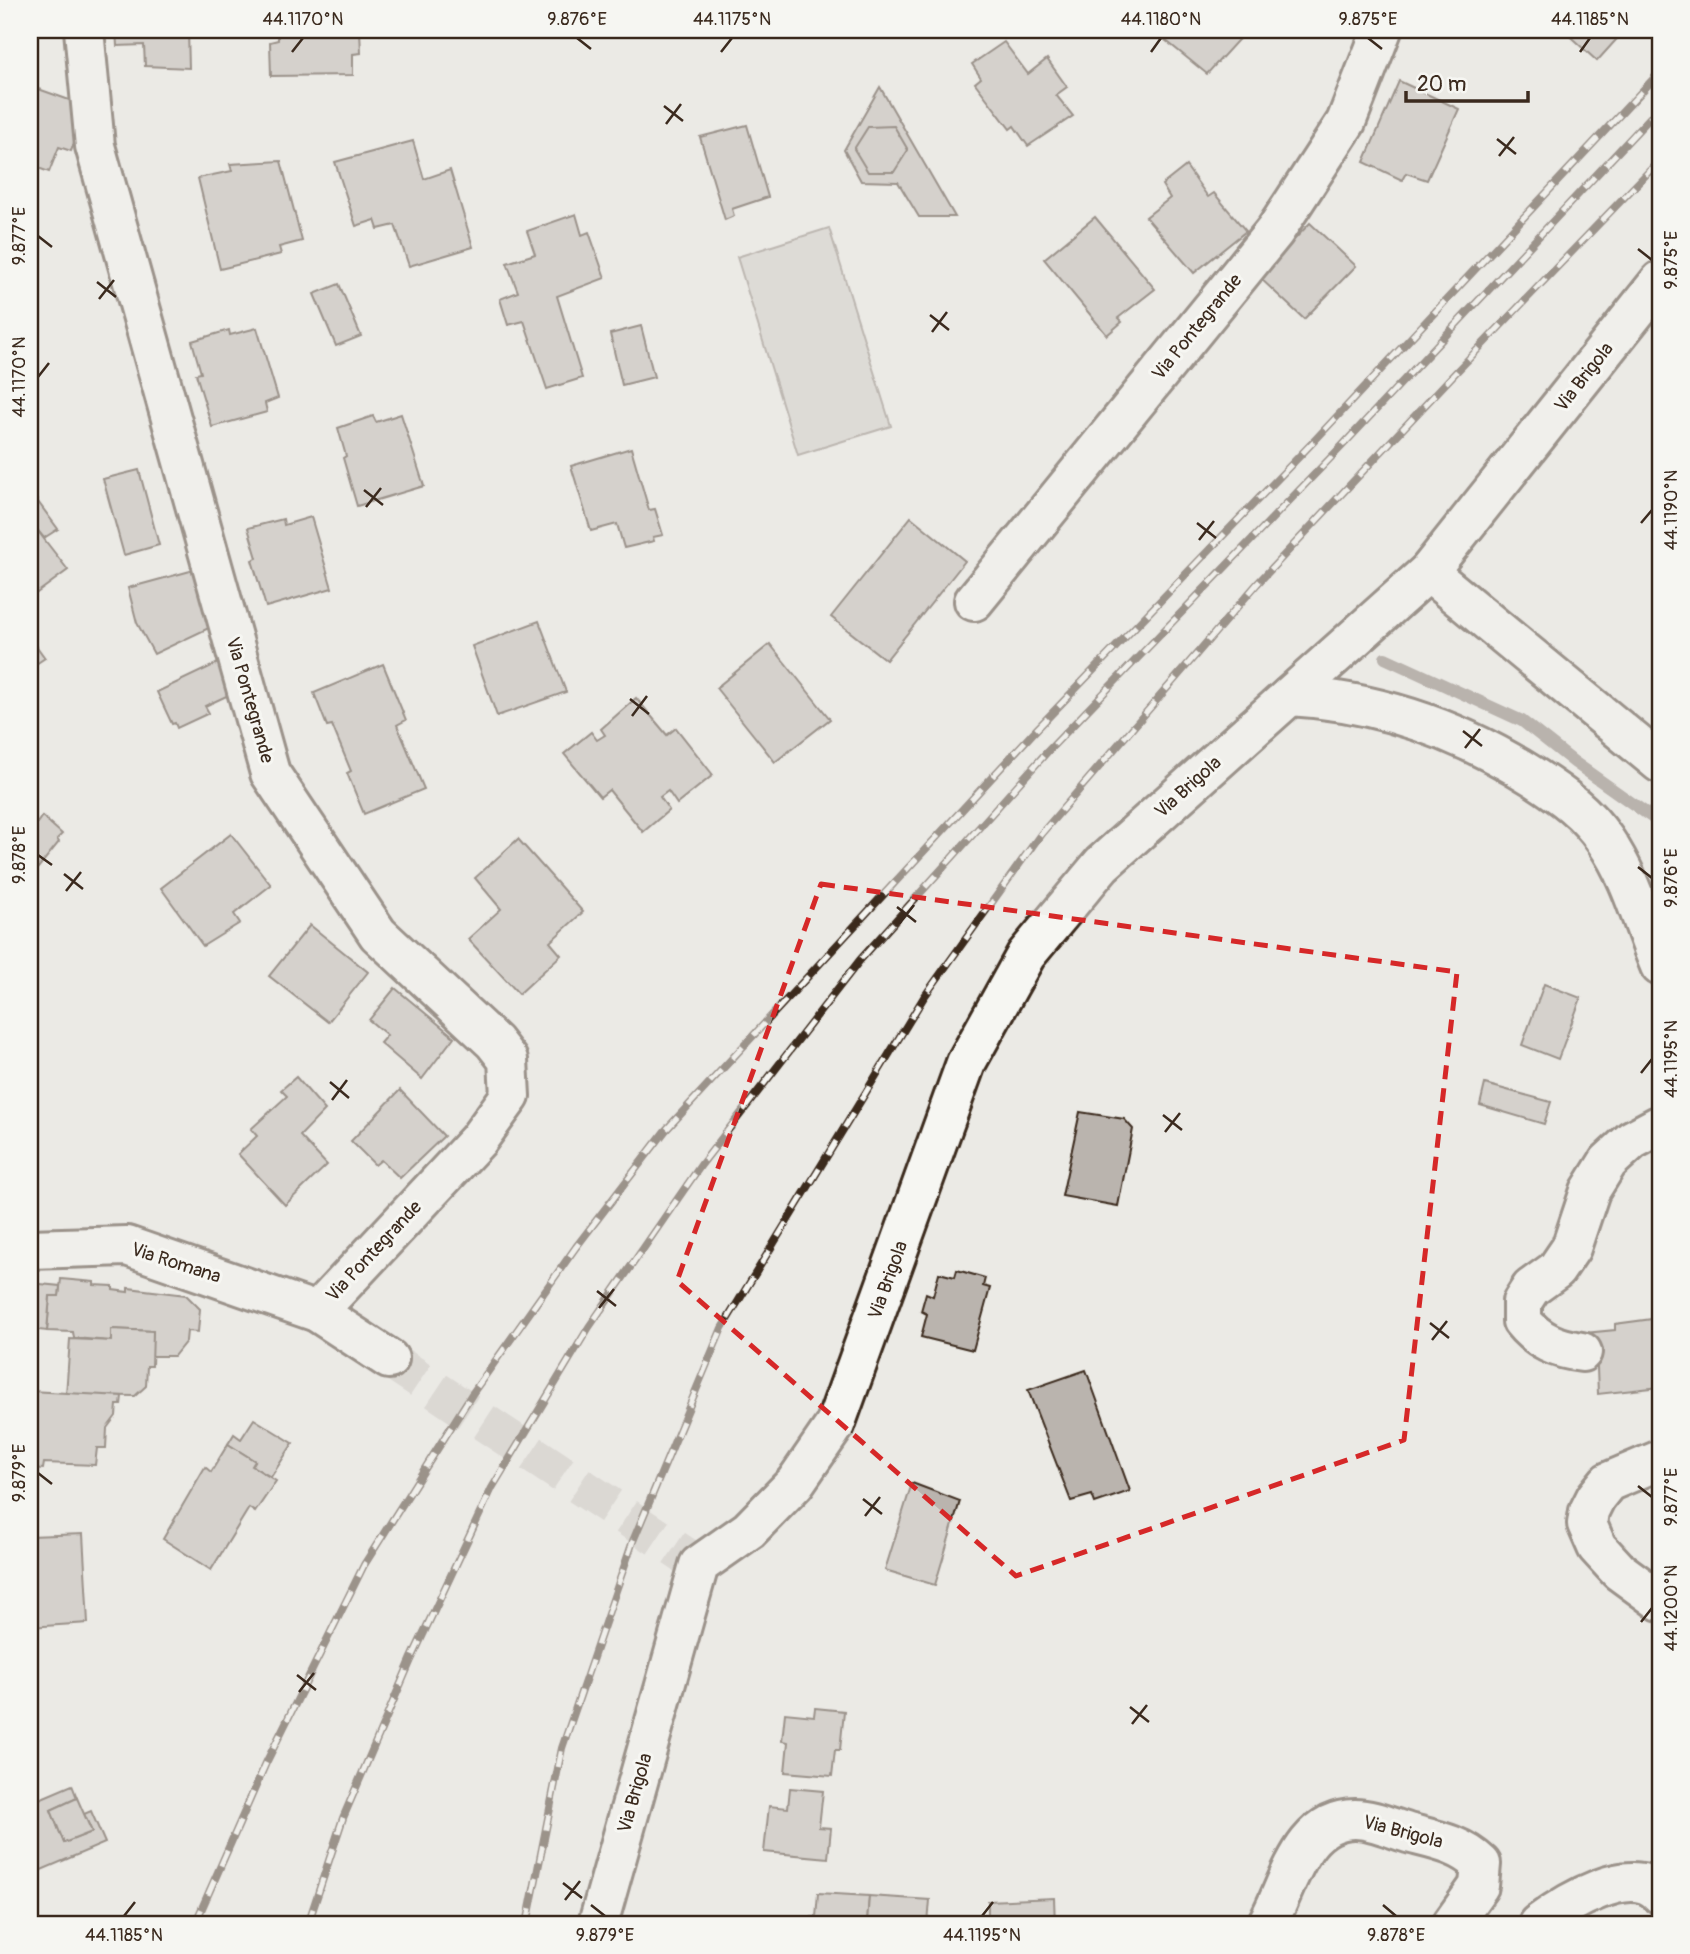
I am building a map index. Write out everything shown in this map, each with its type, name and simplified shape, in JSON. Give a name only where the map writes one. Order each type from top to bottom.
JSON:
[{"type":"street","name":"Via Pontegrande","points":[[84,30],[95,146],[270,773],[378,934],[494,1042],[508,1060],[510,1096],[478,1140],[317,1312]]},
{"type":"street","name":"Via Pontegrande","points":[[974,601],[1276,231],[1346,122],[1382,30]]},
{"type":"street","name":"Via Brigola","points":[[598,1924],[699,1564],[749,1530],[795,1483],[835,1425],[966,1063],[1026,955],[1102,864],[1428,572],[1660,281]]},
{"type":"street","points":[[1428,572],[1660,763]]},
{"type":"street","points":[[1290,696],[1378,709],[1436,727],[1517,766],[1566,798],[1588,818],[1621,866],[1634,893],[1660,966]]},
{"type":"street","points":[[1582,1352],[1565,1351],[1532,1333],[1522,1321],[1522,1302],[1531,1288],[1556,1270],[1571,1248],[1590,1191],[1608,1162],[1632,1140],[1660,1125]]},
{"type":"street","name":"Via Romana","points":[[30,1249],[127,1245],[317,1312],[389,1359]]},
{"type":"street","points":[[1660,1460],[1608,1482],[1596,1497],[1589,1511],[1587,1524],[1597,1547],[1619,1571],[1660,1601]]},
{"type":"street","name":"Via Brigola","points":[[1267,1924],[1313,1835],[1334,1822],[1358,1819],[1467,1850],[1481,1864],[1479,1886],[1452,1924]]},
{"type":"street","points":[[1538,1924],[1554,1912],[1606,1886],[1633,1882],[1656,1889],[1660,1894]]},
{"type":"highlighted area","points":[[821,884],[1457,972],[1404,1440],[1016,1576],[677,1281]]},
{"type":"shaded area","points":[[829,228],[891,426],[798,455],[737,257]]},
{"type":"building","points":[[116,30],[188,30],[189,68],[145,66],[144,45],[117,46]]},
{"type":"building","points":[[278,30],[360,30],[361,53],[353,54],[353,75],[271,76],[270,42],[278,40]]},
{"type":"building","points":[[491,30],[511,30],[492,34]]},
{"type":"building","points":[[1058,30],[1077,30],[1065,39]]},
{"type":"building","points":[[1163,30],[1247,30],[1207,74],[1159,35]]},
{"type":"building","points":[[1563,30],[1625,30],[1597,61]]},
{"type":"building","points":[[1004,42],[1028,74],[1047,59],[1067,87],[1056,95],[1073,116],[1028,146],[1014,126],[1010,129],[975,83],[981,78],[972,64]]},
{"type":"building","points":[[1399,81],[1459,109],[1427,180],[1406,173],[1402,180],[1364,162]]},
{"type":"building","points":[[30,86],[75,102],[78,132],[71,151],[59,147],[49,172],[30,165]]},
{"type":"building","points":[[880,87],[955,217],[919,217],[898,182],[861,181],[844,150]]},
{"type":"building","points":[[747,125],[768,197],[732,209],[734,216],[725,220],[700,137]]},
{"type":"building","points":[[894,126],[908,150],[894,172],[868,172],[854,149],[868,127]]},
{"type":"building","points":[[413,141],[424,179],[450,170],[473,247],[409,266],[395,225],[378,229],[375,220],[356,226],[335,162]]},
{"type":"building","points":[[281,161],[302,241],[279,247],[281,254],[220,269],[198,178],[232,171],[230,164]]},
{"type":"building","points":[[1186,166],[1208,197],[1214,193],[1246,231],[1194,273],[1146,217],[1170,198],[1162,185]]},
{"type":"building","points":[[576,214],[582,235],[589,232],[605,278],[557,296],[582,378],[547,389],[524,321],[508,325],[500,299],[518,292],[507,263],[535,254],[527,231]]},
{"type":"building","points":[[1095,217],[1155,289],[1118,318],[1122,322],[1107,335],[1044,259]]},
{"type":"building","points":[[1310,223],[1356,266],[1304,319],[1259,277]]},
{"type":"building","points":[[339,284],[361,336],[336,346],[314,294]]},
{"type":"building","points":[[641,326],[654,377],[622,385],[610,334]]},
{"type":"building","points":[[257,328],[278,398],[265,403],[267,412],[212,427],[196,374],[201,373],[192,341],[229,330],[230,335]]},
{"type":"building","points":[[401,414],[424,486],[357,506],[343,458],[346,456],[338,428],[373,416],[376,422]]},
{"type":"building","points":[[631,448],[649,510],[655,509],[663,535],[653,537],[654,541],[624,548],[617,524],[591,531],[571,466]]},
{"type":"building","points":[[139,470],[159,545],[124,555],[103,479]]},
{"type":"building","points":[[30,491],[58,529],[44,538],[30,521]]},
{"type":"building","points":[[311,517],[332,588],[266,607],[252,560],[257,558],[248,528],[283,519],[284,525]]},
{"type":"building","points":[[911,517],[965,561],[886,660],[831,617]]},
{"type":"building","points":[[30,521],[68,570],[30,598]]},
{"type":"building","points":[[194,570],[211,627],[154,654],[137,623],[128,588]]},
{"type":"building","points":[[539,621],[566,692],[497,716],[472,646]]},
{"type":"building","points":[[30,637],[45,658],[30,668]]},
{"type":"building","points":[[770,644],[830,719],[775,762],[716,688]]},
{"type":"building","points":[[218,663],[233,693],[205,706],[209,713],[177,728],[175,723],[172,724],[157,692]]},
{"type":"building","points":[[383,664],[406,720],[397,725],[424,789],[364,814],[347,773],[351,771],[332,725],[327,726],[314,693]]},
{"type":"building","points":[[636,698],[667,735],[676,728],[713,775],[677,804],[668,791],[660,797],[669,810],[643,832],[609,790],[600,797],[564,754],[591,732],[597,740],[605,735],[601,729]]},
{"type":"building","points":[[42,816],[62,834],[57,839],[59,842],[30,878],[30,818],[37,823]]},
{"type":"building","points":[[231,834],[271,885],[234,914],[240,923],[203,946],[161,888]]},
{"type":"building","points":[[518,839],[583,912],[550,942],[561,955],[519,994],[468,939],[501,909],[475,878]]},
{"type":"building","points":[[310,925],[368,972],[328,1022],[269,976]]},
{"type":"building","points":[[1544,984],[1581,998],[1558,1059],[1522,1045]]},
{"type":"building","points":[[395,988],[454,1037],[422,1079],[380,1043],[387,1035],[369,1020]]},
{"type":"building","points":[[296,1077],[325,1110],[300,1136],[327,1165],[285,1205],[238,1154],[257,1136],[251,1129],[287,1096],[281,1090]]},
{"type":"building","points":[[1485,1084],[1551,1102],[1544,1124],[1480,1105]]},
{"type":"building","points":[[400,1090],[444,1136],[400,1178],[381,1160],[375,1165],[351,1141]]},
{"type":"building","points":[[1080,1112],[1124,1119],[1133,1129],[1118,1206],[1062,1196]]},
{"type":"building","points":[[957,1270],[985,1278],[983,1286],[990,1288],[973,1350],[921,1337],[927,1314],[921,1311],[926,1293],[933,1296],[939,1273],[955,1277]]},
{"type":"building","points":[[61,1279],[94,1282],[94,1285],[113,1286],[113,1290],[128,1292],[128,1288],[186,1295],[200,1309],[198,1332],[187,1331],[186,1341],[174,1356],[151,1356],[153,1331],[111,1329],[111,1341],[74,1338],[73,1332],[47,1331],[50,1296],[59,1296]]},
{"type":"building","points":[[30,1283],[60,1286],[59,1296],[50,1296],[47,1331],[30,1329]]},
{"type":"building","points":[[1660,1318],[1660,1387],[1598,1394],[1597,1368],[1590,1368],[1585,1333],[1615,1330],[1615,1324]]},
{"type":"building","points":[[111,1329],[153,1331],[152,1366],[147,1366],[146,1386],[135,1396],[66,1395],[70,1339],[111,1341]]},
{"type":"building","points":[[1086,1370],[1130,1491],[1095,1503],[1092,1495],[1071,1501],[1028,1390]]},
{"type":"building","points":[[30,1391],[122,1396],[121,1405],[117,1405],[116,1416],[107,1428],[106,1448],[97,1448],[95,1465],[44,1463],[43,1469],[30,1468]]},
{"type":"building","points":[[254,1419],[293,1443],[271,1477],[252,1466],[255,1461],[228,1444],[234,1434],[241,1439]]},
{"type":"building","points":[[228,1444],[255,1461],[252,1466],[276,1481],[255,1512],[249,1508],[211,1570],[163,1539],[205,1467],[211,1472]]},
{"type":"building","points":[[912,1483],[960,1501],[935,1585],[885,1570]]},
{"type":"building","points":[[83,1534],[88,1623],[30,1627],[30,1536]]},
{"type":"building","points":[[815,1708],[844,1711],[840,1750],[835,1750],[832,1776],[785,1772],[788,1742],[782,1741],[785,1713],[814,1716]]},
{"type":"building","points":[[72,1785],[77,1798],[51,1810],[64,1843],[92,1832],[84,1814],[91,1811],[105,1843],[32,1874],[30,1803]]},
{"type":"building","points":[[790,1788],[823,1791],[819,1827],[831,1828],[828,1858],[764,1852],[769,1806],[788,1808]]},
{"type":"building","points":[[77,1798],[92,1832],[64,1843],[51,1810]]},
{"type":"building","points":[[818,1893],[869,1896],[867,1924],[810,1924],[810,1917],[816,1917]]},
{"type":"building","points":[[869,1896],[930,1900],[928,1924],[867,1924]]},
{"type":"building","points":[[1054,1898],[1055,1924],[988,1924],[988,1901]]},
{"type":"waterway","points":[[1385,658],[1522,721],[1660,823]]},
{"type":"tunnel","points":[[389,1359],[699,1565]]},
{"type":"railway","points":[[195,1924],[266,1763],[364,1565],[472,1394],[576,1247],[665,1131],[1033,733],[1315,440],[1660,72]]},
{"type":"railway","points":[[308,1924],[343,1818],[411,1660],[492,1488],[589,1327],[701,1165],[860,960],[1047,752],[1341,447],[1660,107]]},
{"type":"railway","points":[[527,1924],[562,1748],[633,1541],[722,1328],[924,997],[1041,834],[1257,584],[1660,160]]}]
